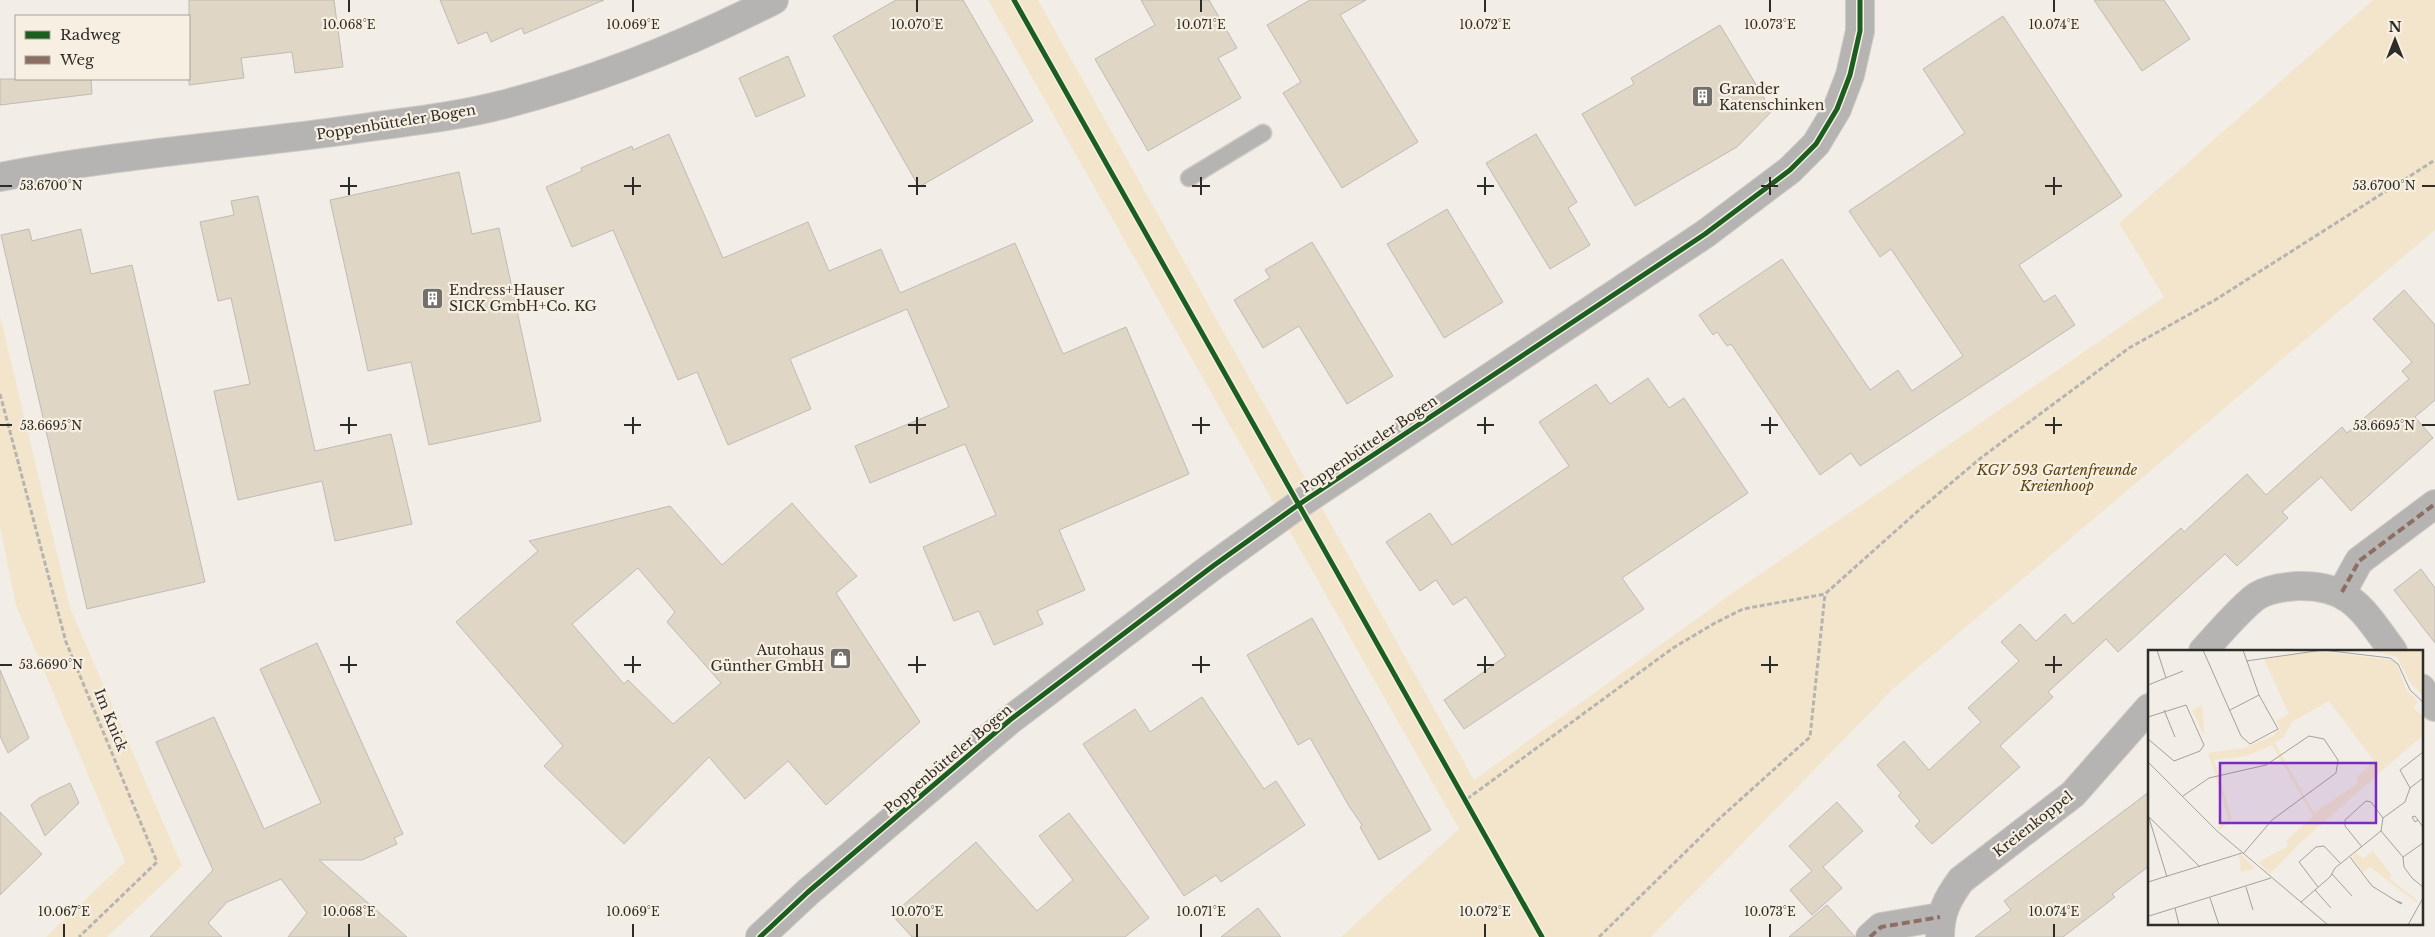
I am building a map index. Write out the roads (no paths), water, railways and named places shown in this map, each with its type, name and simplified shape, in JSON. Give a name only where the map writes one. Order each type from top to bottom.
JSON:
[{"type":"street","name":"Poppenbütteler Bogen","points":[[0,178],[136,155],[288,139],[399,123],[500,105],[636,63],[715,30],[774,0]]},
{"type":"street","name":"Poppenbütteler Bogen","points":[[760,937],[808,892],[1010,720],[1213,566],[1298,505],[1705,234],[1790,170],[1816,144],[1837,109],[1850,75],[1858,40],[1860,0]]},
{"type":"street","points":[[2342,592],[2359,561],[2435,504]]},
{"type":"street","points":[[2203,650],[2257,596],[2283,587],[2316,585],[2342,592],[2361,609],[2392,650]]},
{"type":"street","points":[[2422,689],[2435,707]]},
{"type":"street","name":"Kreienkoppel","points":[[1870,937],[1881,927],[1940,927],[1948,898],[1960,880],[2073,794],[2148,709]]},
{"type":"lane","points":[[1189,178],[1263,132]]},
{"type":"place","name":"Grander Katenschinken","points":[[1703,97]]},
{"type":"place","name":"Endress+Hauser SICK GmbH+Co. KG","points":[[433,298]]},
{"type":"place","name":"Autohaus Günther GmbH","points":[[840,658]]},
{"type":"park label","name":"KGV 593 Gartenfreunde Kreienhoop","points":[[2057,478]]}]
